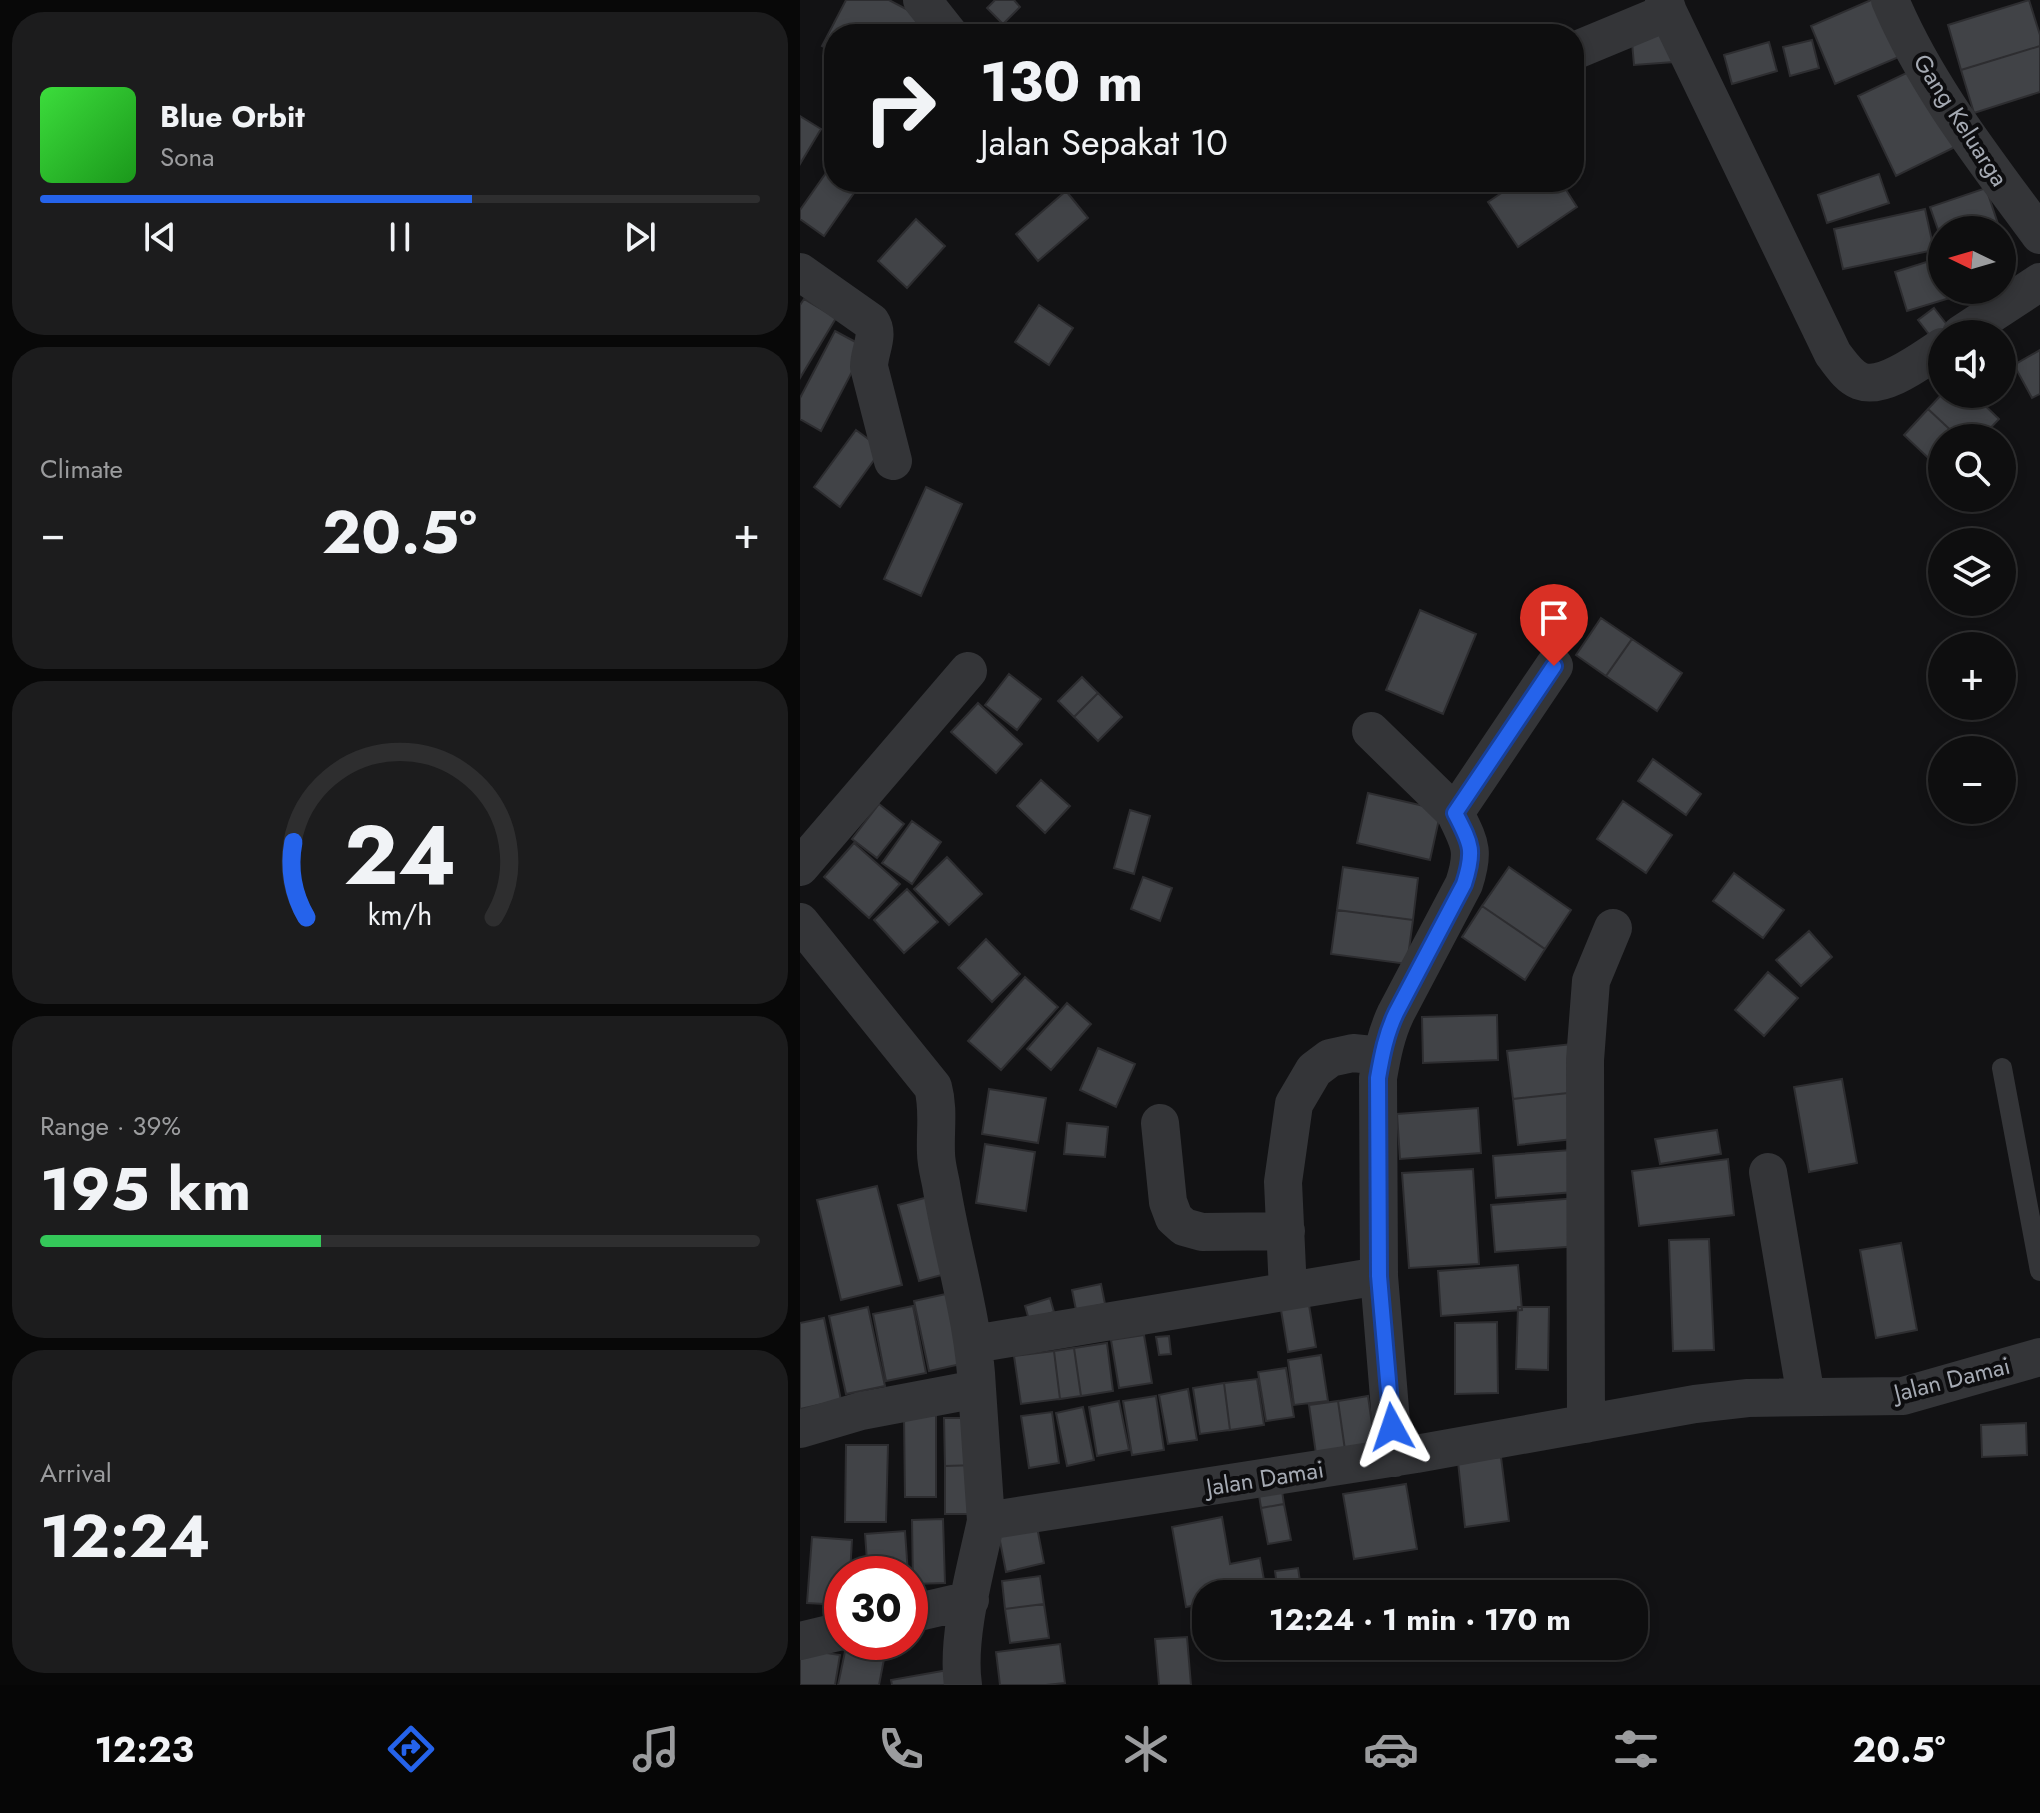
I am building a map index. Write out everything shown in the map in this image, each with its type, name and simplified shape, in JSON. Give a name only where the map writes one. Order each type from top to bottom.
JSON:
[{"type":"street","points":[[922,0],[941,24]]},
{"type":"street","name":"Gang Keluarga","points":[[1890,0],[1937,90],[2040,235]]},
{"type":"street","points":[[1584,46],[1666,6],[1833,354],[1850,375],[1863,383],[1900,374],[1928,356]]},
{"type":"street","points":[[800,272],[875,327],[869,367],[893,461]]},
{"type":"street","points":[[1982,320],[2040,282]]},
{"type":"street","points":[[1455,813],[1554,666]]},
{"type":"street","points":[[800,867],[968,671]]},
{"type":"street","points":[[1371,731],[1455,813],[1470,843],[1471,863],[1464,884],[1387,1032],[1378,1078],[1379,1276],[1394,1458]]},
{"type":"street","points":[[800,922],[933,1087],[937,1102],[936,1153],[947,1224],[974,1344],[986,1521],[962,1652],[963,1685]]},
{"type":"street","points":[[1586,1424],[1585,1060],[1591,981],[1613,928]]},
{"type":"street","points":[[1288,1291],[1283,1182],[1294,1104],[1314,1070],[1330,1058],[1353,1053],[1382,1056]]},
{"type":"street","points":[[1160,1123],[1168,1202],[1174,1218],[1184,1227],[1202,1232],[1286,1231]]},
{"type":"street","points":[[1768,1172],[1806,1397]]},
{"type":"street","points":[[974,1344],[1379,1276]]},
{"type":"street","name":"Jalan Damai","points":[[986,1521],[1394,1458],[1695,1404],[1748,1398],[1903,1396],[2040,1357]]},
{"type":"street","points":[[800,1429],[861,1411],[977,1389]]},
{"type":"street","points":[[928,1610],[970,1600]]},
{"type":"street","points":[[800,1641],[824,1635]]},
{"type":"lane","points":[[2002,1068],[2040,1271]]},
{"type":"building","points":[[846,0],[889,0],[929,21],[927,24],[833,24]]},
{"type":"building","points":[[995,0],[1014,0],[1020,7],[1003,24],[987,8]]},
{"type":"building","points":[[1871,0],[1884,0],[1906,54],[1835,84],[1811,26]]},
{"type":"building","points":[[2029,0],[2040,35],[2040,46],[1961,70],[1948,25]]},
{"type":"building","points":[[1670,28],[1674,62],[1634,65],[1631,31]]},
{"type":"building","points":[[1812,40],[1819,68],[1790,76],[1783,47]]},
{"type":"building","points":[[1769,42],[1777,71],[1732,84],[1724,55]]},
{"type":"building","points":[[2040,46],[2040,92],[1974,113],[1961,70]]},
{"type":"building","points":[[1919,67],[1957,146],[1896,176],[1858,96]]},
{"type":"building","points":[[800,116],[821,129],[800,164]]},
{"type":"building","points":[[1879,174],[1889,203],[1827,223],[1818,195]]},
{"type":"building","points":[[824,176],[824,192],[854,193],[824,236],[800,219],[800,210]]},
{"type":"building","points":[[1986,188],[1995,216],[1933,216],[1930,207]]},
{"type":"building","points":[[1065,192],[1088,218],[1038,261],[1016,234]]},
{"type":"building","points":[[1503,192],[1567,192],[1577,207],[1518,247],[1488,202]]},
{"type":"building","points":[[1925,209],[1928,251],[1843,269],[1834,229]]},
{"type":"building","points":[[916,219],[945,246],[907,288],[878,261]]},
{"type":"building","points":[[1928,261],[1930,304],[1907,311],[1895,272]]},
{"type":"building","points":[[804,299],[836,318],[800,378],[800,305]]},
{"type":"building","points":[[1972,304],[1987,304],[1975,310]]},
{"type":"building","points":[[1039,305],[1073,328],[1049,365],[1015,342]]},
{"type":"building","points":[[1934,308],[1943,320],[1928,320],[1928,333],[1918,320]]},
{"type":"building","points":[[835,331],[865,347],[821,431],[800,419],[800,398]]},
{"type":"building","points":[[2040,350],[2040,394],[2032,398],[2016,364]]},
{"type":"building","points":[[1988,408],[1999,419],[1994,424],[1944,424],[1928,409]]},
{"type":"building","points":[[1928,409],[1944,424],[1928,424],[1928,458],[1904,435]]},
{"type":"building","points":[[856,430],[882,449],[840,507],[814,487]]},
{"type":"building","points":[[926,487],[962,504],[921,596],[884,579]]},
{"type":"building","points":[[1420,610],[1476,634],[1443,714],[1386,690]]},
{"type":"building","points":[[1601,618],[1632,639],[1606,676],[1576,655]]},
{"type":"building","points":[[1632,639],[1682,673],[1657,711],[1606,676]]},
{"type":"building","points":[[1009,674],[1041,699],[1017,730],[985,705]]},
{"type":"building","points":[[1082,677],[1098,693],[1074,717],[1058,701]]},
{"type":"building","points":[[1098,693],[1122,717],[1098,741],[1074,717]]},
{"type":"building","points":[[978,703],[1022,744],[996,773],[951,732]]},
{"type":"building","points":[[1653,759],[1701,794],[1686,815],[1638,781]]},
{"type":"building","points":[[1041,780],[1070,806],[1045,833],[1017,806]]},
{"type":"building","points":[[1368,793],[1441,810],[1430,860],[1357,843]]},
{"type":"building","points":[[1623,801],[1672,835],[1646,873],[1597,839]]},
{"type":"building","points":[[879,804],[904,824],[877,858],[852,839]]},
{"type":"building","points":[[1130,810],[1150,816],[1134,874],[1114,868]]},
{"type":"building","points":[[912,821],[941,842],[912,884],[882,863]]},
{"type":"building","points":[[854,843],[900,884],[869,918],[824,877]]},
{"type":"building","points":[[947,857],[982,894],[949,925],[914,889]]},
{"type":"building","points":[[1343,867],[1418,878],[1413,920],[1337,910]]},
{"type":"building","points":[[1509,867],[1571,910],[1545,949],[1482,906]]},
{"type":"building","points":[[1734,873],[1784,910],[1763,938],[1713,901]]},
{"type":"building","points":[[1143,877],[1172,888],[1160,921],[1131,909]]},
{"type":"building","points":[[907,889],[938,922],[904,953],[874,920]]},
{"type":"building","points":[[1482,906],[1545,949],[1525,980],[1462,937]]},
{"type":"building","points":[[1337,910],[1413,920],[1407,964],[1331,954]]},
{"type":"building","points":[[1809,931],[1832,957],[1801,986],[1776,960]]},
{"type":"building","points":[[986,939],[1020,974],[992,1002],[958,968]]},
{"type":"building","points":[[1768,972],[1798,998],[1764,1036],[1735,1010]]},
{"type":"building","points":[[1025,977],[1058,1007],[1001,1070],[968,1041]]},
{"type":"building","points":[[1067,1003],[1091,1024],[1051,1070],[1027,1049]]},
{"type":"building","points":[[1497,1015],[1498,1060],[1423,1063],[1422,1017]]},
{"type":"building","points":[[1572,1044],[1577,1092],[1513,1099],[1507,1051]]},
{"type":"building","points":[[1098,1048],[1135,1064],[1116,1107],[1080,1090]]},
{"type":"building","points":[[1842,1079],[1857,1163],[1809,1172],[1794,1087]]},
{"type":"building","points":[[989,1089],[1046,1098],[1038,1143],[982,1134]]},
{"type":"building","points":[[1577,1092],[1583,1138],[1518,1145],[1513,1099]]},
{"type":"building","points":[[1478,1108],[1481,1153],[1400,1159],[1397,1114]]},
{"type":"building","points":[[1067,1123],[1108,1127],[1105,1157],[1064,1154]]},
{"type":"building","points":[[1717,1130],[1721,1154],[1660,1164],[1655,1139]]},
{"type":"building","points":[[985,1144],[1035,1152],[1026,1211],[976,1203]]},
{"type":"building","points":[[1571,1150],[1575,1192],[1496,1198],[1493,1156]]},
{"type":"building","points":[[1728,1159],[1734,1215],[1639,1226],[1632,1171]]},
{"type":"building","points":[[1473,1169],[1479,1264],[1409,1268],[1402,1173]]},
{"type":"building","points":[[877,1186],[902,1285],[841,1300],[817,1200]]},
{"type":"building","points":[[932,1196],[953,1272],[919,1281],[898,1205]]},
{"type":"building","points":[[1577,1198],[1580,1246],[1495,1252],[1491,1205]]},
{"type":"building","points":[[1709,1239],[1714,1350],[1673,1351],[1669,1240]]},
{"type":"building","points":[[1901,1243],[1917,1330],[1876,1338],[1860,1250]]},
{"type":"building","points":[[1518,1265],[1522,1310],[1441,1316],[1438,1271]]},
{"type":"building","points":[[1101,1284],[1105,1304],[1076,1310],[1072,1290]]},
{"type":"building","points":[[955,1292],[970,1362],[929,1371],[914,1301]]},
{"type":"building","points":[[1307,1293],[1316,1347],[1288,1352],[1279,1298]]},
{"type":"building","points":[[1050,1298],[1054,1312],[1029,1320],[1025,1306]]},
{"type":"building","points":[[913,1306],[926,1373],[886,1381],[873,1314]]},
{"type":"building","points":[[868,1307],[885,1386],[846,1394],[829,1316]]},
{"type":"building","points":[[1518,1307],[1549,1307],[1548,1370],[1516,1369]]},
{"type":"building","points":[[824,1318],[841,1400],[800,1409],[800,1323]]},
{"type":"building","points":[[1497,1322],[1498,1393],[1455,1394],[1455,1323]]},
{"type":"building","points":[[1144,1335],[1152,1383],[1119,1388],[1111,1340]]},
{"type":"building","points":[[1169,1336],[1171,1354],[1159,1355],[1156,1337]]},
{"type":"building","points":[[1107,1343],[1113,1391],[1081,1396],[1074,1348]]},
{"type":"building","points":[[1074,1348],[1081,1396],[1060,1399],[1054,1351]]},
{"type":"building","points":[[1054,1351],[1060,1399],[1021,1404],[1014,1356]]},
{"type":"building","points":[[1321,1355],[1328,1401],[1294,1405],[1288,1360]]},
{"type":"building","points":[[1286,1368],[1294,1417],[1266,1421],[1258,1372]]},
{"type":"building","points":[[1257,1379],[1264,1425],[1230,1430],[1224,1383]]},
{"type":"building","points":[[1224,1383],[1230,1430],[1200,1434],[1193,1388]]},
{"type":"building","points":[[1188,1389],[1197,1440],[1168,1444],[1159,1395]]},
{"type":"building","points":[[1156,1396],[1164,1450],[1132,1455],[1123,1401]]},
{"type":"building","points":[[1368,1396],[1376,1452],[1346,1457],[1338,1401]]},
{"type":"building","points":[[1119,1401],[1129,1450],[1097,1456],[1089,1407]]},
{"type":"building","points":[[1338,1401],[1346,1457],[1317,1461],[1309,1405]]},
{"type":"building","points":[[1083,1407],[1094,1460],[1067,1466],[1056,1413]]},
{"type":"building","points":[[1052,1412],[1059,1463],[1029,1468],[1021,1416]]},
{"type":"building","points":[[936,1415],[936,1497],[905,1497],[904,1416]]},
{"type":"building","points":[[944,1418],[978,1418],[978,1465],[945,1466]]},
{"type":"building","points":[[2026,1423],[2027,1455],[1982,1457],[1981,1425]]},
{"type":"building","points":[[846,1445],[888,1445],[886,1522],[845,1522]]},
{"type":"building","points":[[1501,1457],[1509,1521],[1465,1527],[1458,1462]]},
{"type":"building","points":[[978,1465],[979,1514],[945,1514],[945,1466]]},
{"type":"building","points":[[1280,1478],[1284,1504],[1261,1508],[1257,1482]]},
{"type":"building","points":[[1406,1484],[1417,1549],[1354,1559],[1343,1494]]},
{"type":"building","points":[[1284,1504],[1291,1540],[1268,1544],[1261,1508]]},
{"type":"building","points":[[1222,1517],[1230,1564],[1260,1558],[1264,1580],[1192,1580],[1192,1606],[1186,1607],[1172,1527]]},
{"type":"building","points":[[943,1519],[945,1583],[928,1584],[928,1556],[913,1556],[912,1520]]},
{"type":"building","points":[[1037,1527],[1044,1563],[1006,1572],[999,1536]]},
{"type":"building","points":[[905,1531],[907,1556],[867,1556],[865,1534]]},
{"type":"building","points":[[812,1537],[852,1540],[851,1556],[824,1556],[824,1604],[807,1603]]},
{"type":"building","points":[[1298,1568],[1300,1580],[1276,1580],[1275,1571]]},
{"type":"building","points":[[1040,1576],[1044,1604],[1005,1609],[1002,1581]]},
{"type":"building","points":[[1044,1604],[1049,1638],[1010,1643],[1005,1609]]},
{"type":"building","points":[[1187,1637],[1191,1685],[1159,1685],[1155,1639]]},
{"type":"building","points":[[1060,1644],[1065,1683],[1000,1685],[996,1652]]},
{"type":"building","points":[[800,1649],[824,1653],[824,1660],[839,1660],[835,1685],[800,1685]]},
{"type":"building","points":[[843,1660],[884,1660],[879,1685],[838,1685]]},
{"type":"building","points":[[948,1670],[950,1685],[892,1685],[891,1680]]},
{"type":"route","points":[[1392,1427],[1379,1276],[1378,1078],[1387,1032],[1464,884],[1471,863],[1470,843],[1455,813],[1554,666]]}]
